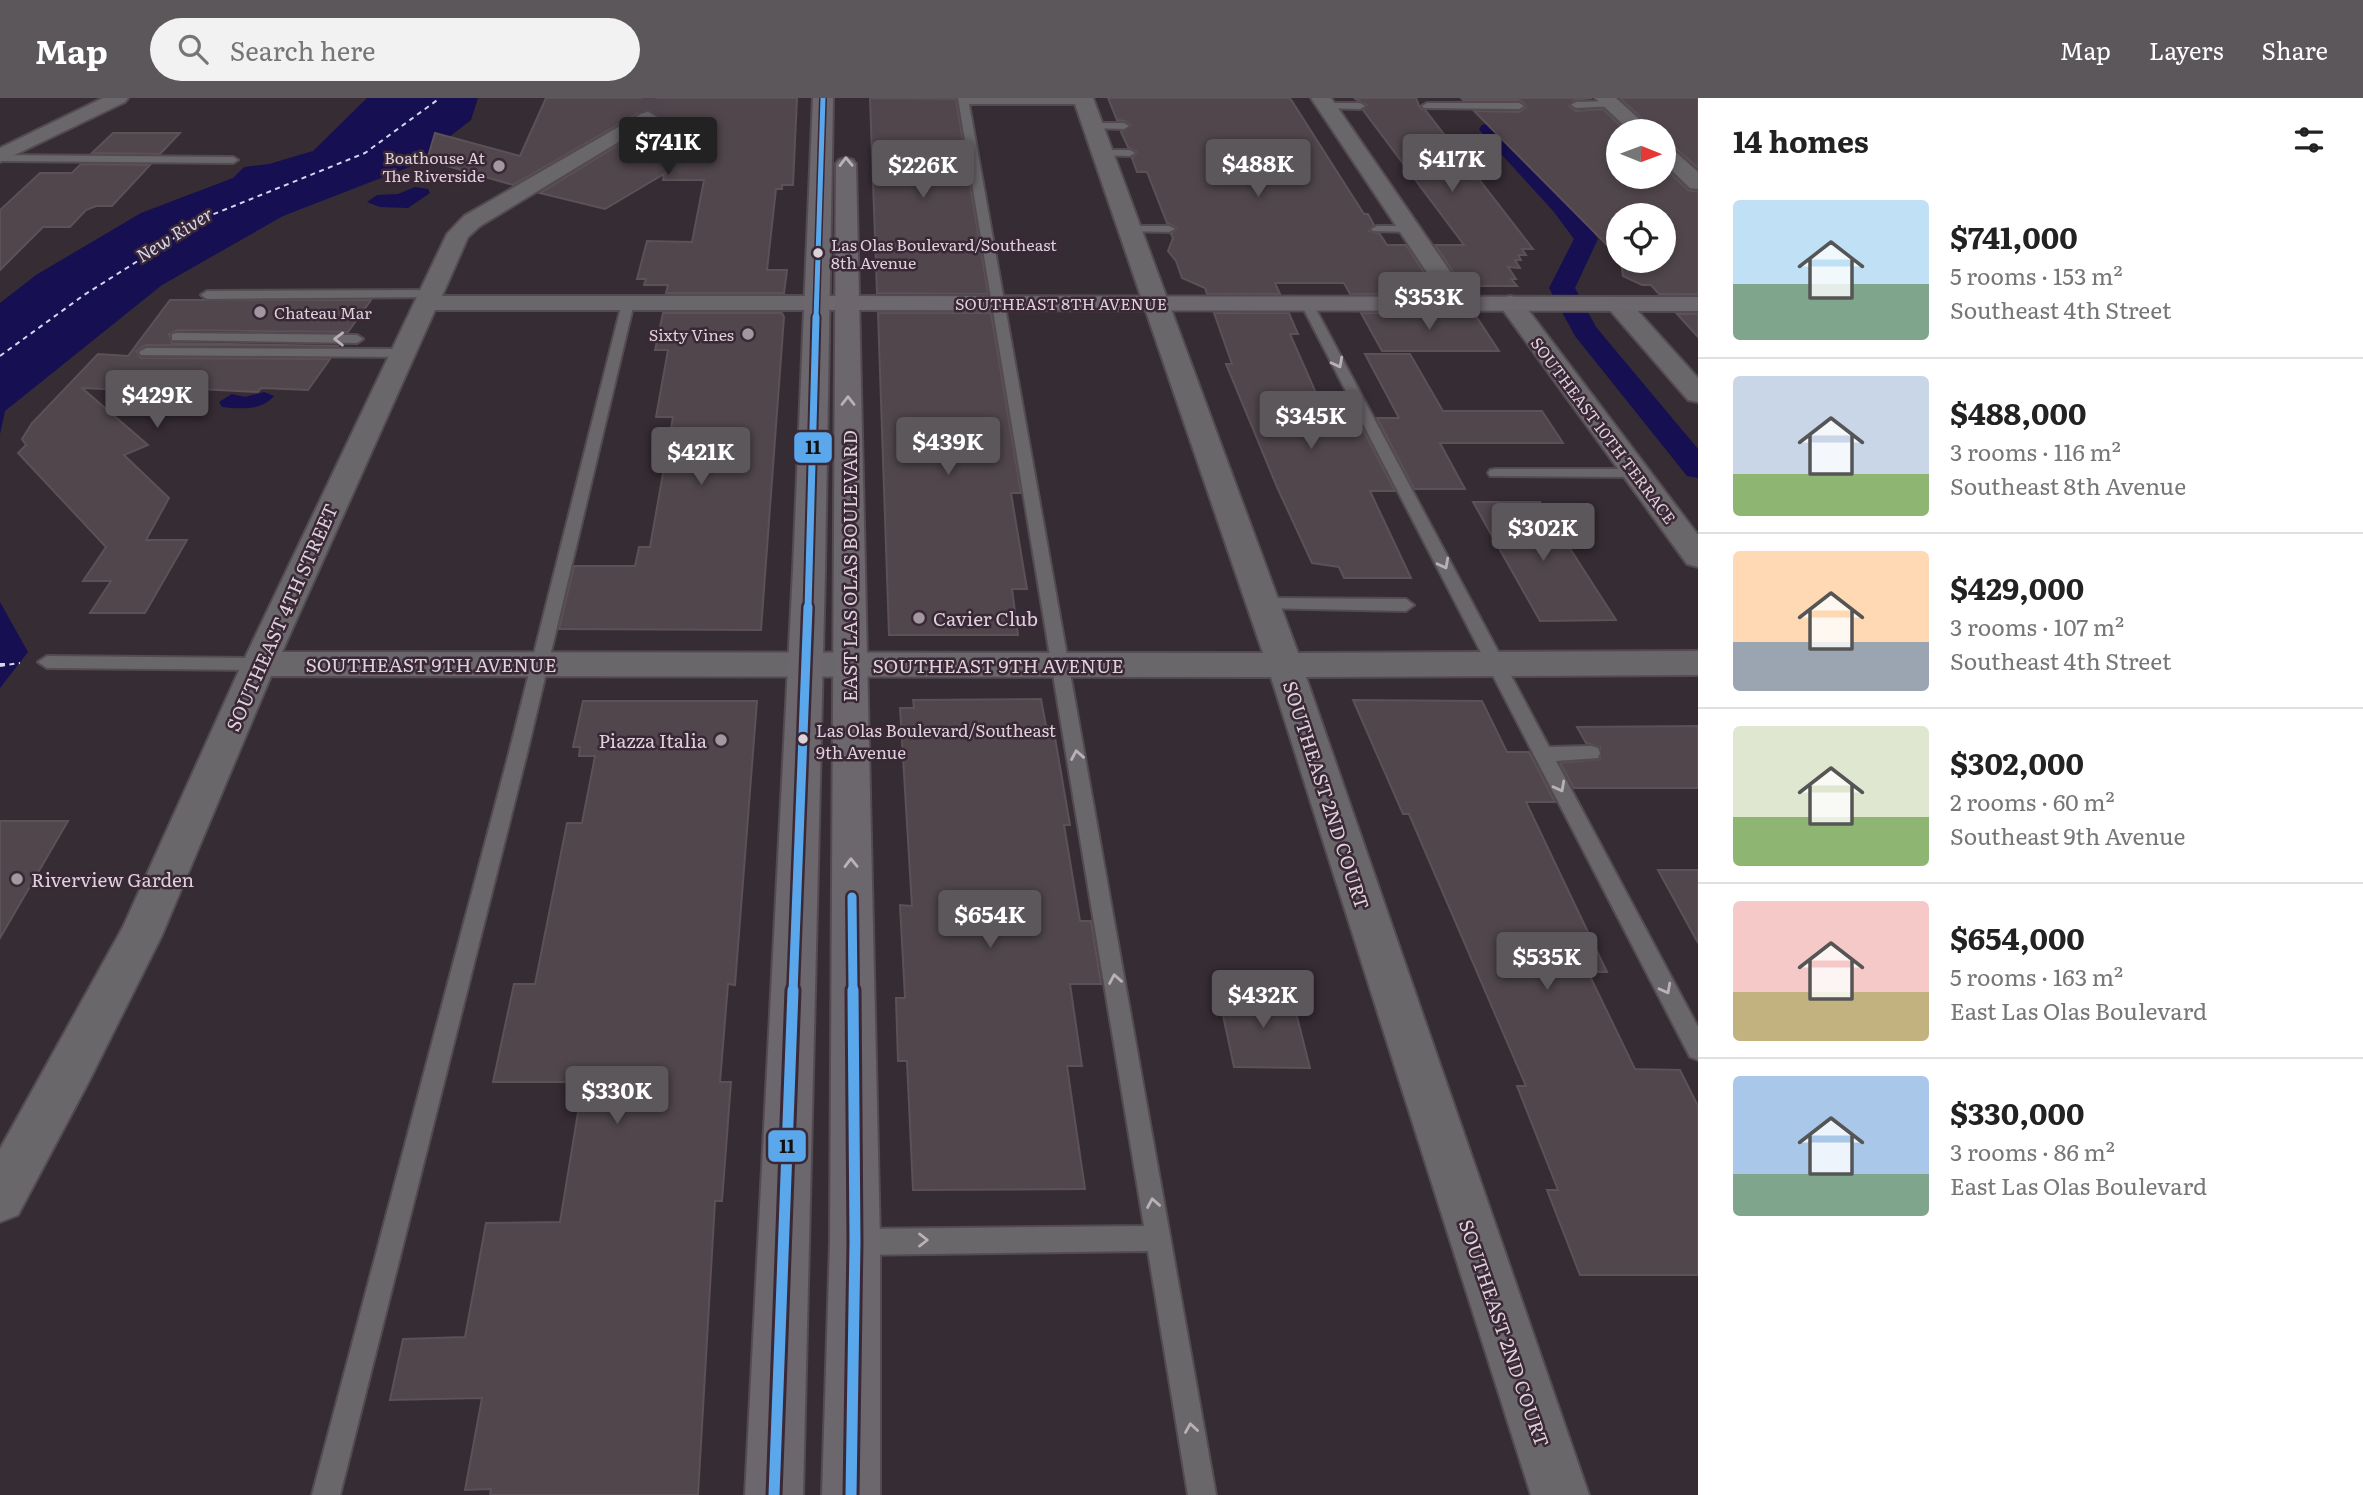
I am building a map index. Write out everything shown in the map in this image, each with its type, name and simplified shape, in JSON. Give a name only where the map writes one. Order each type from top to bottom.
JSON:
[{"type":"main road","name":"EAST LAS OLAS BOULEVARD","points":[[774,1495],[827,664],[832,303],[823,98]]},
{"type":"main road","name":"EAST LAS OLAS BOULEVARD","points":[[845,143],[832,303],[827,664],[855,1242],[851,1495]]},
{"type":"main road","name":"SOUTHEAST 8TH AVENUE","points":[[832,303],[1698,304]]},
{"type":"street","points":[[0,157],[118,98]]},
{"type":"street","points":[[1609,101],[1629,119]]},
{"type":"street","points":[[1324,102],[1459,302]]},
{"type":"street","name":"SOUTHEAST 4TH STREET","points":[[0,1197],[72,1068],[141,935],[259,664],[404,346],[464,227],[648,118]]},
{"type":"street","name":"SOUTHEAST 2ND COURT","points":[[1103,126],[1129,229],[1284,663],[1560,1495]]},
{"type":"street","points":[[1676,163],[1698,183]]},
{"type":"street","name":"SOUTHEAST 8TH AVENUE","points":[[426,299],[832,303]]},
{"type":"street","name":"SOUTHEAST 10TH TERRACE","points":[[1510,303],[1698,557]]},
{"type":"street","points":[[1609,304],[1698,394]]},
{"type":"street","name":"SOUTHEAST 9TH AVENUE","points":[[259,664],[1062,666],[1698,663]]},
{"type":"lane","points":[[1103,126],[963,99],[1202,1495]]},
{"type":"lane","points":[[1576,105],[1609,101]]},
{"type":"lane","points":[[1324,102],[1360,106]]},
{"type":"lane","points":[[1427,106],[1518,106]]},
{"type":"lane","points":[[0,157],[233,160]]},
{"type":"lane","points":[[1129,229],[1169,229]]},
{"type":"lane","points":[[1377,229],[1409,229]]},
{"type":"lane","points":[[206,295],[426,299]]},
{"type":"lane","points":[[1306,302],[1698,1050]]},
{"type":"lane","points":[[326,1495],[518,753],[628,303]]},
{"type":"lane","points":[[177,337],[404,346]]},
{"type":"lane","points":[[146,352],[404,346]]},
{"type":"lane","points":[[1495,473],[1637,473]]},
{"type":"lane","points":[[1263,604],[1406,605]]},
{"type":"lane","name":"SOUTHEAST 9TH AVENUE","points":[[47,662],[259,664]]},
{"type":"lane","points":[[1543,754],[1591,753]]},
{"type":"lane","points":[[855,1242],[1160,1238]]},
{"type":"water","name":"New River","points":[[367,98],[478,98],[471,120],[412,166],[283,216],[162,285],[5,411],[0,434],[0,303],[36,275],[141,213],[233,178],[244,167],[269,164],[313,151]]},
{"type":"water","points":[[415,187],[428,189],[430,193],[408,208],[380,207],[367,202],[377,195],[398,194]]},
{"type":"water","points":[[264,392],[274,396],[257,407],[222,407],[219,402],[232,394],[245,397]]},
{"type":"water","points":[[0,602],[28,652],[0,688]]},
{"type":"building","points":[[546,98],[797,98],[793,185],[782,185],[782,189],[776,189],[767,270],[787,270],[784,293],[666,293],[668,285],[644,285],[646,279],[637,279],[647,241],[692,242],[704,180],[663,180],[664,174],[605,209],[540,193],[659,120],[659,116],[649,110],[640,112],[513,185],[427,160],[435,133],[520,156]]},
{"type":"building","points":[[870,98],[956,99],[988,294],[877,293]]},
{"type":"building","points":[[1108,98],[1290,98],[1364,214],[1368,214],[1374,225],[1369,231],[1380,234],[1387,245],[1406,245],[1438,294],[1350,294],[1344,283],[1275,283],[1280,294],[1207,294],[1205,288],[1182,278],[1176,261],[1168,251],[1173,238],[1171,234],[1177,228],[1167,223],[1147,172],[1137,172],[1132,158],[1137,152],[1128,147],[1121,132],[1131,125],[1117,120]]},
{"type":"building","points":[[1354,98],[1416,98],[1420,108],[1426,111],[1533,249],[1522,249],[1526,255],[1518,255],[1521,260],[1515,260],[1520,268],[1508,267],[1516,279],[1511,279],[1517,286],[1463,286],[1435,245],[1464,245],[1363,110],[1367,105]]},
{"type":"building","points":[[1461,98],[1592,98],[1575,100],[1569,106],[1576,111],[1603,109],[1613,119],[1606,119],[1606,189],[1676,189],[1676,178],[1688,190],[1698,192],[1698,294],[1659,294],[1651,285],[1642,285],[1623,276],[1623,273],[1676,273],[1676,203],[1606,203],[1606,244],[1474,111],[1519,112],[1526,107],[1525,104],[1519,100]]},
{"type":"building","points":[[1620,98],[1698,98],[1698,168],[1676,149],[1676,119],[1642,119]]},
{"type":"building","points":[[113,133],[180,133],[160,154],[92,153]]},
{"type":"building","points":[[81,164],[150,165],[112,206],[96,206],[86,210],[70,227],[43,227],[0,270],[0,210],[40,173],[72,173]]},
{"type":"building","points":[[170,300],[371,300],[348,332],[177,330],[169,334],[172,343],[339,346],[146,345],[136,351],[141,358],[330,359],[308,390],[261,388],[258,392],[180,388],[176,392],[82,388],[148,445],[124,455],[169,498],[146,540],[187,540],[145,613],[90,613],[111,581],[83,581],[106,547],[18,453],[26,445],[22,439],[32,423],[98,354],[128,356]]},
{"type":"building","points":[[663,313],[782,313],[784,317],[761,630],[559,629],[574,566],[635,566],[639,547],[650,547],[673,417],[656,417],[668,350],[655,350]]},
{"type":"building","points":[[878,313],[991,313],[1021,493],[1011,493],[1027,589],[1012,589],[1018,635],[889,635]]},
{"type":"building","points":[[1214,313],[1289,313],[1298,334],[1290,334],[1327,418],[1357,418],[1395,491],[1370,491],[1411,578],[1344,578],[1339,567],[1312,563],[1226,364],[1232,364]]},
{"type":"building","points":[[1361,313],[1474,313],[1499,351],[1382,351]]},
{"type":"building","points":[[1677,314],[1698,314],[1698,337]]},
{"type":"building","points":[[1365,354],[1410,354],[1443,411],[1542,411],[1563,443],[1440,443],[1465,489],[1414,489],[1377,418],[1399,418]]},
{"type":"building","points":[[1473,502],[1540,502],[1616,620],[1540,621]]},
{"type":"building","points":[[1041,699],[1046,726],[1053,726],[1070,825],[1064,825],[1080,921],[1091,921],[1101,984],[1070,984],[1082,1066],[1067,1066],[1085,1189],[913,1190],[907,1061],[898,1061],[896,998],[905,998],[900,905],[912,906],[900,708],[914,708],[913,700]]},
{"type":"building","points":[[1353,700],[1482,701],[1507,752],[1529,752],[1555,802],[1526,802],[1607,972],[1588,972],[1635,1069],[1680,1070],[1698,1106],[1698,1275],[1580,1275],[1547,1190],[1558,1190],[1517,1086],[1526,1086],[1409,814],[1403,814]]},
{"type":"building","points":[[583,701],[757,701],[735,985],[728,984],[720,1082],[731,1082],[722,1201],[715,1201],[698,1495],[490,1495],[491,1489],[465,1490],[482,1398],[390,1400],[403,1339],[465,1337],[486,1223],[560,1222],[583,1082],[493,1082],[514,984],[535,984],[567,823],[582,823],[595,756],[579,756],[580,747],[573,747]]},
{"type":"building","points":[[1698,726],[1698,788],[1574,788],[1560,763],[1600,759],[1600,747],[1586,743],[1577,727]]},
{"type":"building","name":"Riverview Garden","points":[[0,821],[68,821],[0,938]]},
{"type":"building","points":[[1658,870],[1698,870],[1698,943]]},
{"type":"building","points":[[1218,992],[1291,993],[1310,1068],[1234,1067]]},
{"type":"waterway","points":[[1489,129],[1562,207],[1586,239],[1562,288],[1584,330],[1698,469]]},
{"type":"ferry route","points":[[0,356],[84,295],[209,216],[365,153],[440,98]]},
{"type":"ferry route","points":[[0,666],[20,663]]},
{"type":"ferry route","points":[[0,664],[8,664]]},
{"type":"tunnel","points":[[648,118],[654,98]]},
{"type":"transit line","name":"11","points":[[774,1495],[809,570],[823,98]]},
{"type":"transit line","name":"11","points":[[851,1495],[855,1242],[852,897]]},
{"type":"place","name":"Boathouse At The Riverside","points":[[499,166]]},
{"type":"place","name":"Las Olas Boulevard/Southeast 8th Avenue","points":[[818,253]]},
{"type":"place","name":"Chateau Mar","points":[[260,312]]},
{"type":"place","name":"Sixty Vines","points":[[748,334]]},
{"type":"place","name":"Cavier Club","points":[[919,618]]},
{"type":"place","name":"Las Olas Boulevard/Southeast 9th Avenue","points":[[803,739]]},
{"type":"place","name":"Piazza Italia","points":[[721,740]]},
{"type":"place","name":"Riverview Garden","points":[[17,879]]}]
